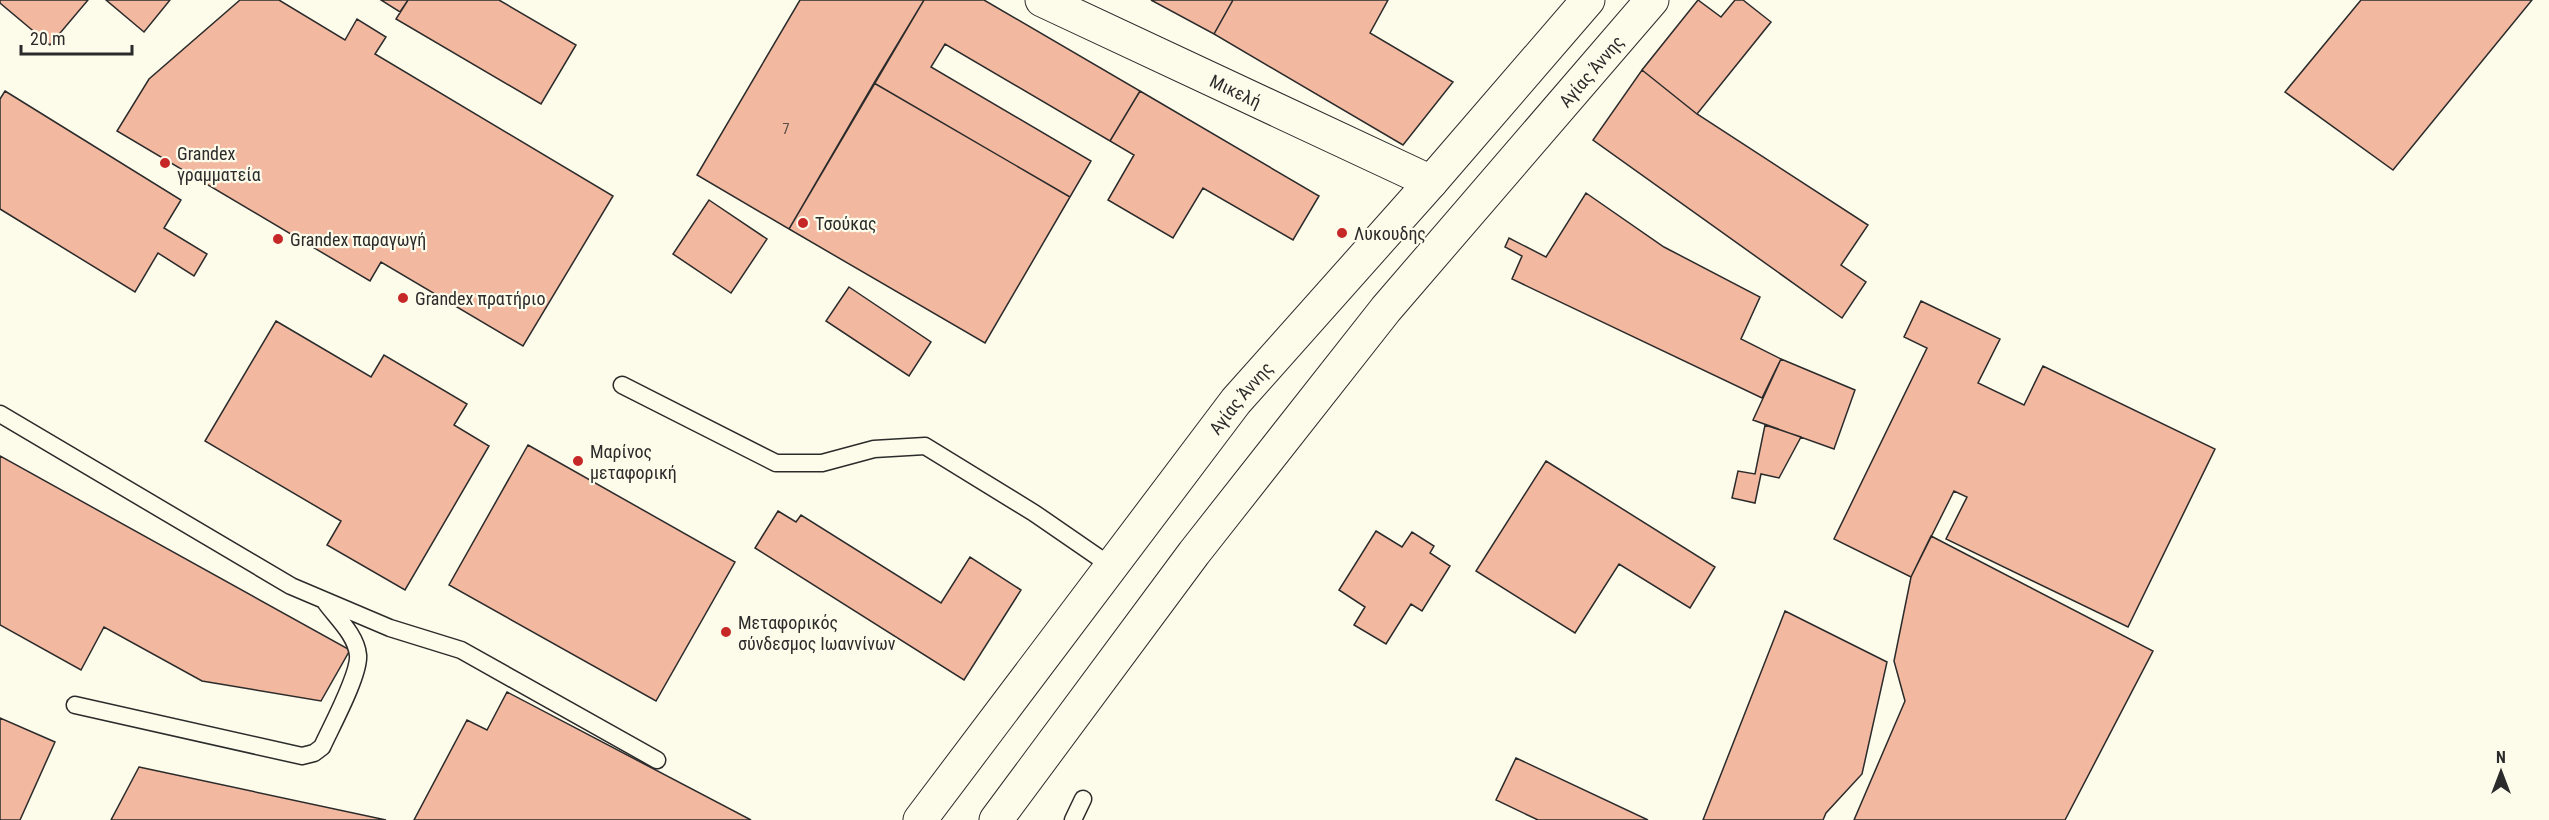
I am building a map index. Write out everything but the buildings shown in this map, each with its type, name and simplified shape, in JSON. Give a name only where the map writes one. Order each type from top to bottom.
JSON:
[{"type":"street","name":"Μικελή","points":[[1042,0],[1431,182]]},
{"type":"street","name":"Αγίας Άννης","points":[[920,820],[1236,401],[1431,182],[1588,0]]},
{"type":"street","name":"Αγίας Άννης","points":[[996,820],[1194,553],[1386,309],[1652,0]]},
{"type":"lane","points":[[621,385],[776,463],[822,463],[874,449],[925,446],[1034,513],[1111,566]]},
{"type":"lane","points":[[0,414],[291,586],[390,628],[461,650],[657,760]]},
{"type":"lane","points":[[75,705],[302,756],[314,753],[322,747],[356,671],[358,654],[351,635],[323,600]]},
{"type":"lane","points":[[1072,820],[1083,799]]},
{"type":"place","name":"Grandex γραμματεία","points":[[165,163]]},
{"type":"place","name":"Τσούκας","points":[[803,223]]},
{"type":"place","name":"Λυκουδης","points":[[1342,233]]},
{"type":"place","name":"Grandex παραγωγή","points":[[278,239]]},
{"type":"place","name":"Grandex πρατήριο","points":[[403,298]]},
{"type":"place","name":"Μαρίνος μεταφορική","points":[[578,461]]},
{"type":"place","name":"Μεταφορικός σύνδεσμος Ιωαννίνων","points":[[726,632]]}]
